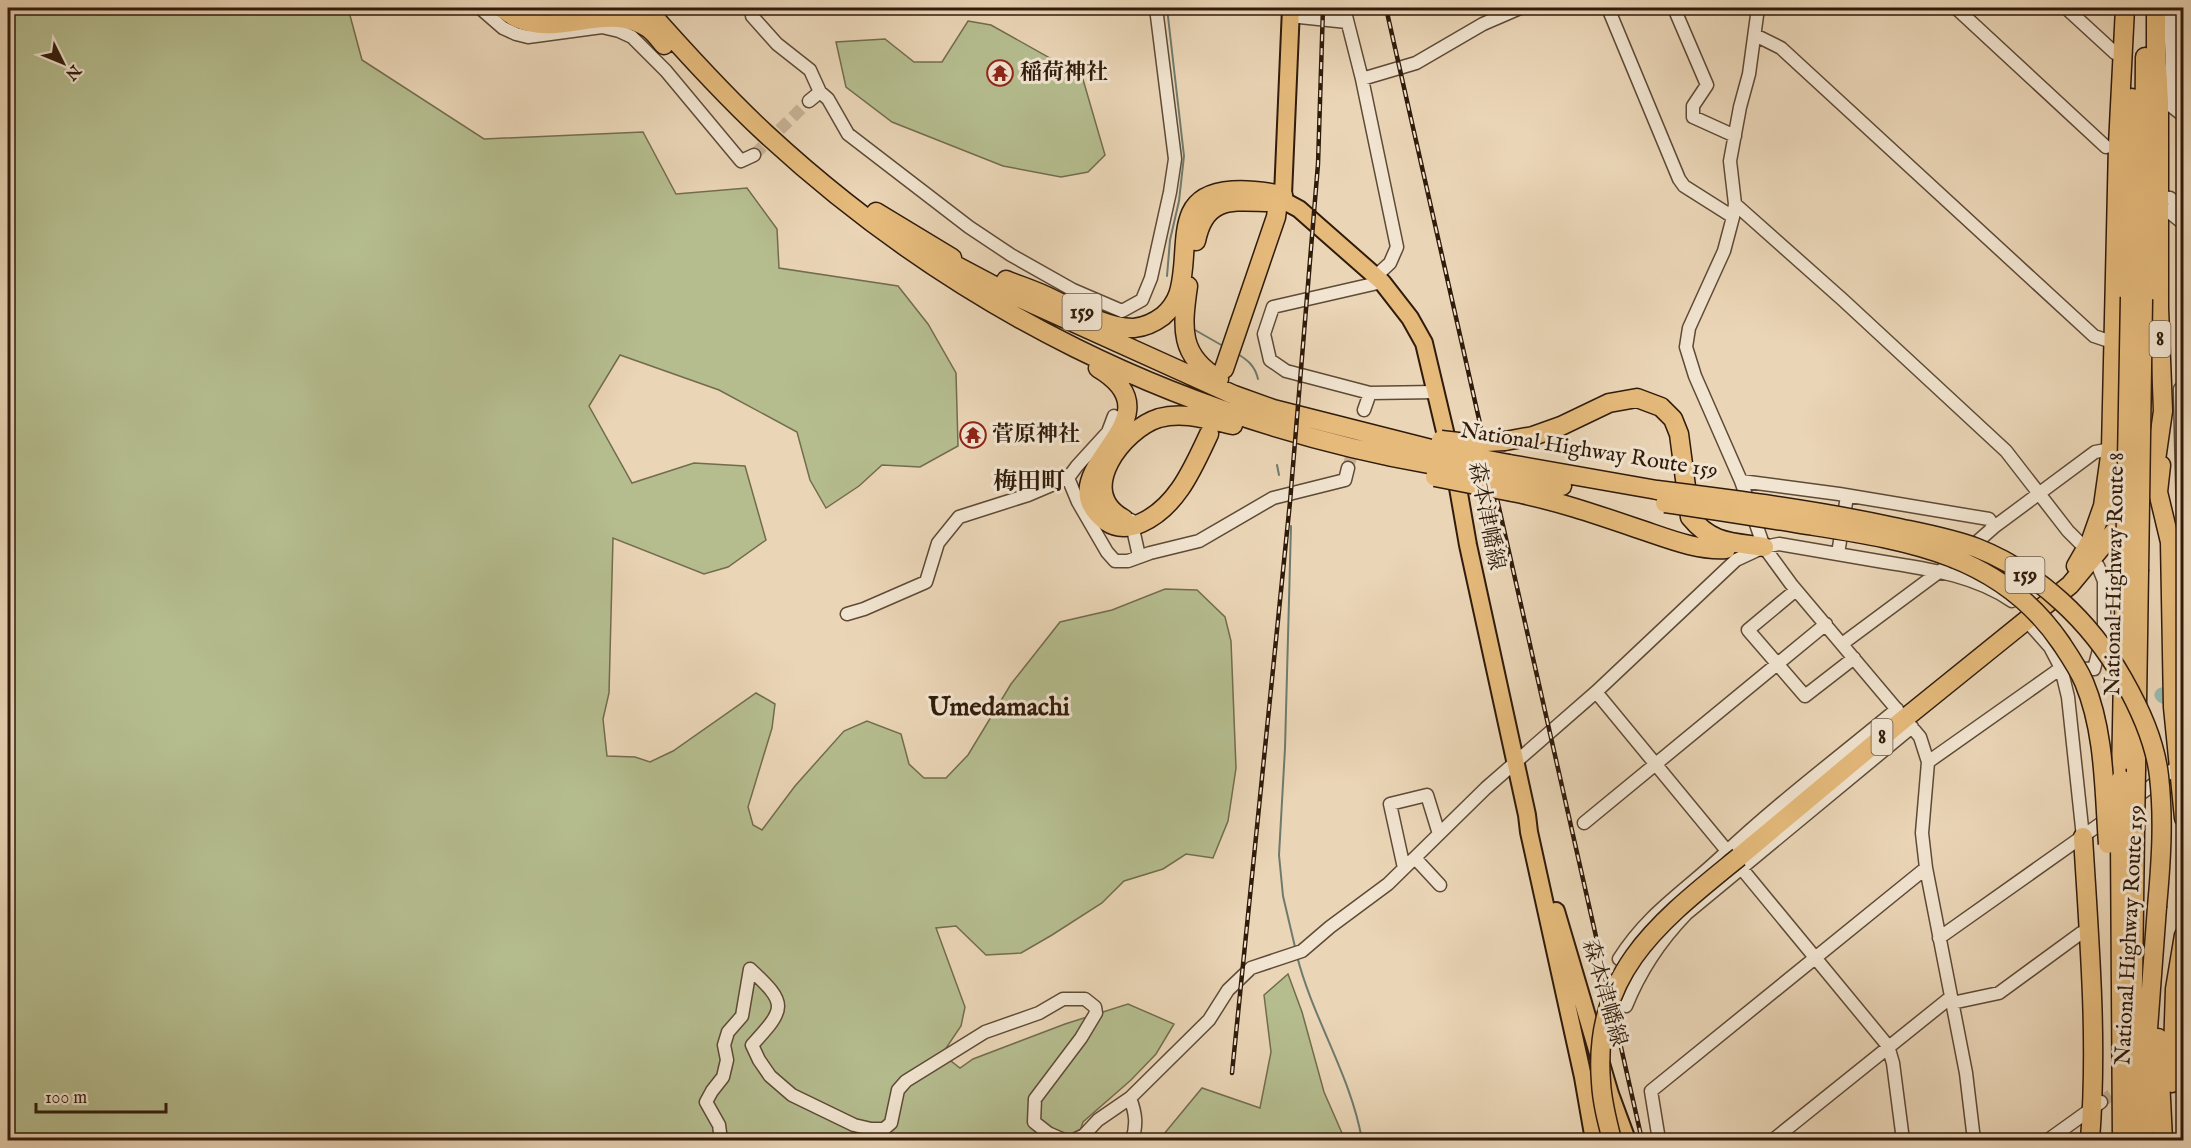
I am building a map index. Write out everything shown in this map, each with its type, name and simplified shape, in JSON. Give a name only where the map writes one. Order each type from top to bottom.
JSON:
[{"type":"highway","points":[[502,8],[518,18],[541,24],[610,17],[631,21],[648,28],[756,130],[764,132]]},
{"type":"highway","name":"National Highway Route 159","points":[[646,8],[764,132],[806,170],[881,229],[956,282],[1007,313],[1112,367],[1245,419],[1349,448],[1409,460],[1433,457],[1510,478],[1655,495],[1755,502],[1839,516],[1946,538],[1978,548],[2008,564],[2061,600],[2091,632],[2115,664],[2141,710],[2159,775],[2163,846],[2148,1029],[2146,1140]]},
{"type":"highway","name":"159","points":[[652,8],[747,109],[820,174],[884,223],[965,272],[1083,328],[1234,395],[1273,409],[1510,478],[1550,499],[1675,541],[1715,550],[1764,547]]},
{"type":"highway","name":"8","points":[[1612,1140],[1600,1084],[1600,1053],[1604,1024],[1615,988],[1633,956],[1654,929],[2062,582],[2076,565],[2091,540],[2103,506],[2111,449],[2114,151],[2125,8]]},
{"type":"highway","name":"National Highway Route 8","points":[[2134,8],[2136,298]]},
{"type":"highway","name":"National Highway Route 8","points":[[2135,1140],[2121,837],[2128,774],[2136,298],[2146,8]]},
{"type":"highway","name":"8","points":[[2024,614],[2042,609],[2070,585],[2129,514],[2147,484],[2156,460],[2163,411],[2159,308],[2166,104],[2156,51],[2156,8]]},
{"type":"highway","name":"159","points":[[820,174],[827,176],[877,213],[951,257],[1043,294],[1099,320],[1133,328],[1148,325],[1174,306],[1180,291],[1188,223],[1196,206],[1210,196],[1232,190],[1252,190],[1282,200]]},
{"type":"highway","name":"159","points":[[1234,395],[1225,382],[1197,363],[1189,350],[1186,338],[1187,295],[1197,234],[1204,216],[1213,208],[1226,203],[1251,200],[1282,200]]},
{"type":"highway","points":[[1227,370],[1282,200]]},
{"type":"highway","name":"159","points":[[881,229],[884,237],[952,285],[1026,329],[1079,356],[1108,374],[1118,384],[1126,399],[1128,412],[1123,428],[1092,472],[1089,491],[1094,508],[1109,524],[1120,527],[1132,524]]},
{"type":"highway","name":"159","points":[[1433,457],[1467,443],[1505,441],[1533,436],[1561,426],[1609,403],[1637,398],[1662,407],[1672,419],[1679,434],[1690,517],[1699,528],[1713,539],[1764,547]]},
{"type":"highway","points":[[2163,411],[2166,437],[2158,492],[2170,542],[2173,701],[2181,764],[2184,818]]},
{"type":"highway","name":"159","points":[[1132,524],[1108,506],[1102,494],[1104,474],[1111,459],[1122,446],[1148,423],[1159,418],[1182,415],[1196,417],[1321,446],[1349,448]]},
{"type":"highway","points":[[1132,524],[1150,512],[1174,490],[1206,433]]},
{"type":"highway","name":"National Highway Route 159","points":[[1655,495],[1896,540],[1942,552],[1972,565],[2006,585],[2027,602],[2050,627],[2084,682],[2093,710],[2121,837],[2112,993],[2120,1002],[2120,1033]]},
{"type":"highway","points":[[2083,837],[2097,1105],[2090,1140]]},
{"type":"highway","points":[[2157,907],[2160,949],[2158,1042],[2163,1140]]},
{"type":"highway","points":[[2175,1140],[2168,1054],[2184,935]]},
{"type":"highway","points":[[2112,1140],[2113,1039],[2120,1033]]},
{"type":"highway","points":[[2120,1033],[2122,1140]]},
{"type":"main road","points":[[1282,200],[1290,12]]},
{"type":"main road","name":"森本津幡線","points":[[1282,200],[1299,209],[1379,279],[1410,318],[1424,343],[1457,482],[1468,545],[1583,1077],[1594,1140]]},
{"type":"main road","name":"森本津幡線","points":[[1529,824],[1533,830],[1601,1063],[1627,1140]]},
{"type":"street","points":[[480,8],[503,28],[528,37],[602,27],[619,31],[632,38],[650,54],[741,161],[754,155]]},
{"type":"street","points":[[753,8],[752,16],[777,44],[810,70],[820,92],[828,99],[848,134],[969,227],[1021,261],[1073,290],[1122,311],[1142,300],[1150,278],[1170,192],[1175,159],[1156,8]]},
{"type":"street","points":[[1344,8],[1362,79],[1397,247],[1379,279],[1273,307],[1264,334],[1270,360],[1286,371],[1370,393],[1436,392]]},
{"type":"street","points":[[1362,79],[1416,63],[1483,24],[1520,8]]},
{"type":"street","points":[[1608,8],[1679,179],[1684,186],[1733,218]]},
{"type":"street","points":[[1674,8],[1707,85],[1693,106],[1693,117],[1735,136]]},
{"type":"street","points":[[1758,8],[1749,74],[1730,161],[1735,204],[1733,218],[1724,251],[1689,328],[1686,346],[1695,376],[1741,482],[1764,547],[1796,590],[1920,737],[1928,762],[1922,833],[1926,868],[1966,1073],[1974,1140]]},
{"type":"street","points":[[1956,8],[2085,128],[2084,133],[2111,159],[2114,151]]},
{"type":"street","points":[[2066,8],[2115,53],[2122,50]]},
{"type":"street","points":[[2170,8],[2166,104],[2184,116]]},
{"type":"street","points":[[1290,12],[1347,22]]},
{"type":"street","points":[[1755,35],[1781,48],[2094,336],[2112,342]]},
{"type":"street","points":[[809,101],[820,92]]},
{"type":"street","points":[[2162,205],[2170,198],[2184,211]]},
{"type":"street","points":[[1735,204],[2006,451],[2068,531],[2080,543]]},
{"type":"street","points":[[2162,205],[2184,218]]},
{"type":"street","points":[[2162,205],[2184,225]]},
{"type":"street","points":[[2184,385],[2180,389],[2184,552]]},
{"type":"street","points":[[1364,410],[1370,393]]},
{"type":"street","points":[[846,614],[864,609],[926,582],[938,543],[958,517],[1029,495],[1068,478],[1108,432],[1114,416]]},
{"type":"street","points":[[1842,644],[2095,452],[2111,449]]},
{"type":"street","points":[[1068,478],[1078,502],[1107,552],[1115,561],[1128,561],[1139,556],[1199,541],[1273,498],[1345,480],[1348,468]]},
{"type":"street","points":[[1741,482],[1989,519],[1994,527]]},
{"type":"street","points":[[1838,554],[1847,496]]},
{"type":"street","points":[[1132,524],[1139,556]]},
{"type":"street","points":[[1074,1140],[1084,1135],[1098,1120],[1130,1098],[1209,1020],[1228,990],[1251,968],[1296,953],[1388,884],[1486,788],[1596,692],[1736,560],[1764,547],[1779,544],[1940,571],[1973,581],[2002,594],[2024,614],[2050,647],[2061,668],[2068,697],[2083,837]]},
{"type":"street","points":[[1928,762],[2061,668],[2094,669],[2104,631],[2104,581],[2098,566]]},
{"type":"street","points":[[1796,590],[1748,630],[1804,696],[1854,658]]},
{"type":"street","points":[[1584,823],[1826,624]]},
{"type":"street","points":[[1596,692],[1888,1046],[1893,1063],[1902,1140]]},
{"type":"street","points":[[1619,959],[1647,921],[1736,859],[1904,718]]},
{"type":"street","points":[[1626,1006],[1646,963],[1665,937],[1736,859],[1904,718]]},
{"type":"street","points":[[1939,938],[2083,837],[2181,764]]},
{"type":"street","points":[[1404,868],[1390,804],[1427,795],[1439,834]]},
{"type":"street","points":[[1415,858],[1440,885]]},
{"type":"street","points":[[1659,1140],[1651,1091],[1926,868]]},
{"type":"street","points":[[1773,1140],[1888,1046],[1952,1000],[1999,993],[2081,933],[2089,930]]},
{"type":"street","points":[[1627,947],[1646,963]]},
{"type":"street","points":[[722,1140],[719,1125],[706,1102],[723,1077],[727,1060],[724,1045],[728,1032],[742,1016],[750,969],[772,990],[779,1007],[775,1020],[753,1045],[759,1060],[770,1076],[792,1095],[854,1125],[872,1129],[884,1129],[891,1123],[898,1090],[906,1081],[966,1043],[993,1029],[1039,1013],[1063,999],[1084,999],[1095,1006],[1096,1013],[1081,1038],[1035,1099],[1034,1122],[1048,1133],[1064,1140]]},
{"type":"street","points":[[1583,1077],[1601,1063]]},
{"type":"street","points":[[1130,1098],[1135,1111],[1136,1128],[1131,1140]]},
{"type":"street","points":[[2048,1140],[2097,1105]]},
{"type":"green space","points":[[8,8],[348,8],[362,60],[484,139],[643,132],[676,194],[747,188],[777,229],[779,268],[898,286],[928,324],[956,373],[958,446],[920,467],[882,465],[859,486],[826,508],[810,480],[797,432],[719,390],[620,355],[589,406],[632,483],[694,463],[745,466],[766,540],[728,567],[704,574],[613,538],[609,693],[603,719],[607,756],[635,757],[650,762],[673,751],[756,693],[775,704],[772,728],[748,807],[753,825],[762,830],[795,786],[844,731],[867,721],[901,734],[909,764],[924,778],[946,778],[968,755],[1011,684],[1060,622],[1112,610],[1165,589],[1197,590],[1225,617],[1231,641],[1236,768],[1228,821],[1213,858],[1186,854],[1163,869],[1124,881],[1102,903],[1021,953],[986,955],[956,926],[936,928],[965,1007],[961,1026],[942,1054],[960,1068],[973,1059],[1065,1024],[1128,1004],[1174,1024],[1156,1054],[1131,1080],[1083,1122],[1077,1140],[8,1140]]},
{"type":"green space","points":[[968,21],[991,25],[1082,76],[1105,155],[1088,172],[1061,177],[1003,166],[892,122],[846,87],[836,42],[885,39],[914,62],[942,62]]},
{"type":"green space","points":[[1288,974],[1302,1012],[1324,1092],[1345,1140],[1159,1140],[1202,1088],[1260,1108],[1271,1052],[1264,995]]},
{"type":"waterway","points":[[1167,8],[1184,156],[1179,201],[1170,240],[1167,276]]},
{"type":"waterway","points":[[1195,330],[1223,346]]},
{"type":"waterway","points":[[1236,353],[1250,364],[1258,379]]},
{"type":"waterway","points":[[1277,465],[1279,475]]},
{"type":"waterway","points":[[1291,526],[1285,748],[1279,855],[1283,896],[1295,947]]},
{"type":"waterway","points":[[2162,695],[2184,708]]},
{"type":"waterway","points":[[1297,956],[1312,1002],[1341,1070],[1357,1116],[1362,1140]]},
{"type":"tunnel","points":[[754,155],[809,101]]},
{"type":"tunnel","points":[[1348,468],[1364,410]]},
{"type":"tunnel","points":[[2101,1102],[2125,1085]]},
{"type":"railway","points":[[1232,1073],[1290,502],[1318,164],[1323,8]]},
{"type":"railway","points":[[1386,8],[1642,1140]]},
{"type":"place","name":"稲荷神社","points":[[1000,73]]},
{"type":"place","name":"菅原神社","points":[[973,435]]},
{"type":"district","name":"梅田町","points":[[1029,482]]},
{"type":"district","name":"Umedamachi","points":[[999,707]]}]
